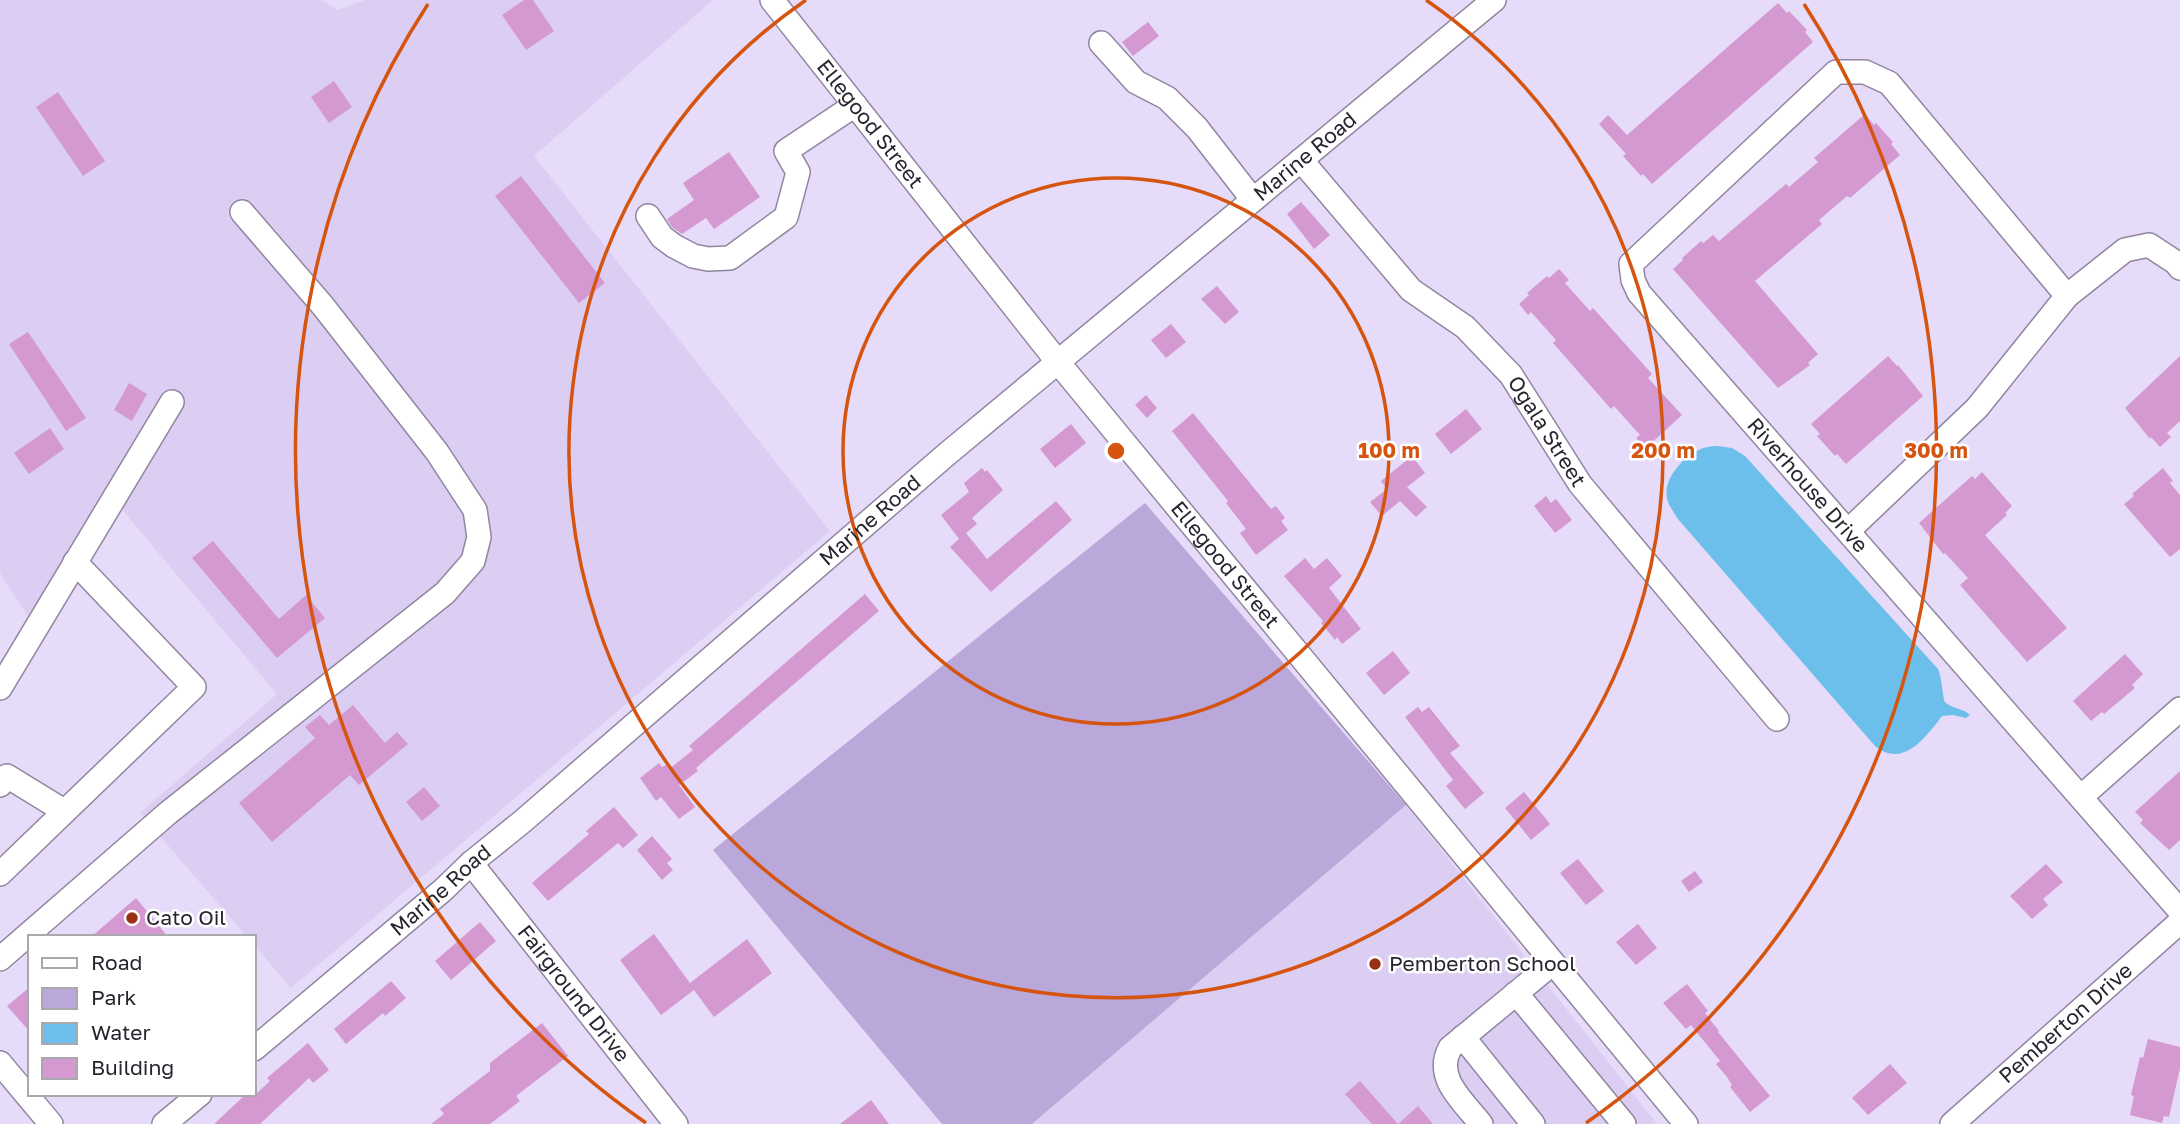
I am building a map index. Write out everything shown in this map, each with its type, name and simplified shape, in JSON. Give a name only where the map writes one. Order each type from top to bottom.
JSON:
[{"type":"street","name":"Ellegood Street","points":[[772,0],[1057,361],[1686,1124]]},
{"type":"street","name":"Marine Road","points":[[256,1047],[443,890],[937,462],[1494,0]]},
{"type":"street","points":[[1101,43],[1136,82],[1167,97],[1175,105],[1197,128],[1253,200]]},
{"type":"street","name":"Riverhouse Drive","points":[[2067,296],[1889,83],[1865,72],[1836,72],[1631,264],[1633,280],[1639,293],[2180,911]]},
{"type":"street","points":[[649,216],[662,237],[692,256],[708,259],[730,258],[786,217],[798,172],[786,151],[855,106]]},
{"type":"street","name":"Ogala Street","points":[[1301,160],[1410,290],[1465,327],[1511,376],[1580,484],[1777,719]]},
{"type":"street","points":[[0,959],[168,813],[445,593],[473,561],[479,537],[475,510],[437,452],[323,306],[242,212]]},
{"type":"street","points":[[1848,531],[1976,408],[2067,296],[2125,250],[2148,245],[2180,268]]},
{"type":"street","points":[[0,688],[172,402]]},
{"type":"street","points":[[0,874],[194,687],[75,562]]},
{"type":"street","points":[[2081,797],[2180,709]]},
{"type":"street","points":[[0,785],[6,776],[64,811]]},
{"type":"street","name":"Fairground Drive","points":[[471,863],[676,1124]]},
{"type":"street","name":"Pemberton Drive","points":[[1952,1124],[2180,922]]},
{"type":"street","points":[[1481,1124],[1446,1077],[1446,1056],[1450,1048],[1553,963]]},
{"type":"street","points":[[1516,993],[1624,1124]]},
{"type":"street","points":[[1463,1037],[1533,1124]]},
{"type":"street","points":[[2,1069],[51,1124]]},
{"type":"street","points":[[164,1124],[198,1096]]},
{"type":"shaded area","points":[[0,0],[322,0],[337,10],[365,0],[713,0],[534,156],[830,531],[291,988],[256,947],[256,935],[245,935],[140,813],[277,694],[108,493],[32,623],[0,573]]},
{"type":"shaded area","name":"Pemberton School","points":[[1406,805],[1657,1124],[1032,1124]]},
{"type":"green space","points":[[1145,503],[1406,805],[1032,1124],[942,1124],[713,850]]},
{"type":"water","points":[[1718,446],[1732,448],[1745,456],[1938,669],[1945,702],[1970,715],[1966,718],[1942,716],[1921,741],[1904,752],[1885,752],[1875,746],[1677,518],[1670,506],[1667,498],[1668,483],[1676,469],[1694,452]]},
{"type":"building","points":[[524,0],[533,0],[554,31],[526,50],[502,15]]},
{"type":"building","points":[[1778,3],[1807,30],[1805,32],[1813,42],[1652,184],[1643,174],[1641,176],[1623,156],[1626,154],[1599,124],[1608,115],[1627,135]]},
{"type":"building","points":[[1148,22],[1159,36],[1133,56],[1122,42]]},
{"type":"building","points":[[334,81],[352,107],[329,123],[311,97]]},
{"type":"building","points":[[58,92],[105,161],[83,176],[36,107]]},
{"type":"building","points":[[1865,114],[1893,142],[1891,144],[1900,155],[1850,198],[1847,196],[1819,220],[1822,224],[1755,281],[1818,354],[1808,363],[1810,365],[1778,388],[1673,269],[1701,241],[1703,243],[1713,235],[1719,241],[1786,184],[1789,187],[1818,162],[1814,158]]},
{"type":"building","points":[[729,152],[760,197],[714,229],[706,218],[682,234],[672,227],[667,219],[694,200],[683,183]]},
{"type":"building","points":[[521,176],[605,283],[579,303],[495,196]]},
{"type":"building","points":[[1301,202],[1330,235],[1314,249],[1287,214]]},
{"type":"building","points":[[1559,269],[1569,280],[1565,283],[1590,311],[1593,308],[1652,374],[1648,378],[1682,415],[1646,448],[1636,438],[1640,435],[1614,406],[1611,409],[1553,343],[1556,340],[1531,312],[1528,315],[1519,304],[1529,295],[1527,293]]},
{"type":"building","points":[[1217,286],[1239,312],[1225,324],[1201,299]]},
{"type":"building","points":[[1171,324],[1186,342],[1166,358],[1151,340]]},
{"type":"building","points":[[28,332],[86,418],[66,431],[9,344]]},
{"type":"building","points":[[1888,356],[1923,396],[1846,464],[1817,436],[1820,434],[1811,424]]},
{"type":"building","points":[[2180,356],[2180,421],[2167,433],[2171,437],[2160,447],[2125,408]]},
{"type":"building","points":[[129,383],[147,394],[132,421],[114,410]]},
{"type":"building","points":[[1146,395],[1157,408],[1147,418],[1135,405]]},
{"type":"building","points":[[1466,409],[1482,429],[1451,454],[1435,434]]},
{"type":"building","points":[[1193,413],[1271,509],[1276,506],[1285,518],[1281,521],[1288,530],[1256,555],[1240,533],[1246,529],[1226,503],[1228,501],[1172,431]]},
{"type":"building","points":[[1071,424],[1086,443],[1055,468],[1040,449]]},
{"type":"building","points":[[50,428],[64,449],[29,474],[14,453]]},
{"type":"building","points":[[1412,456],[1425,473],[1407,487],[1427,507],[1416,517],[1400,501],[1382,516],[1370,502],[1387,489],[1381,481]]},
{"type":"building","points":[[982,468],[985,472],[987,470],[1003,490],[972,518],[977,524],[966,533],[987,559],[1056,501],[1072,520],[991,592],[950,547],[959,539],[941,515],[969,492],[964,483]]},
{"type":"building","points":[[2163,468],[2180,495],[2180,549],[2170,557],[2124,504]]},
{"type":"building","points":[[1982,472],[2012,506],[2005,513],[2007,515],[1985,535],[2067,628],[2027,662],[1960,585],[1968,578],[1945,553],[1943,554],[1919,523],[1972,476],[1975,479]]},
{"type":"building","points":[[1546,496],[1551,503],[1556,499],[1572,520],[1555,533],[1534,506]]},
{"type":"building","points":[[213,541],[279,619],[306,595],[325,618],[277,658],[192,558]]},
{"type":"building","points":[[1305,558],[1314,569],[1327,558],[1342,576],[1329,588],[1361,629],[1342,644],[1337,637],[1335,640],[1321,623],[1323,621],[1284,576]]},
{"type":"building","points":[[865,594],[879,611],[679,785],[695,807],[679,819],[661,797],[656,801],[640,778],[659,763],[669,769],[693,750],[689,746]]},
{"type":"building","points":[[1393,651],[1410,673],[1384,695],[1366,673]]},
{"type":"building","points":[[2125,654],[2143,674],[2132,685],[2135,688],[2104,714],[2102,712],[2091,721],[2073,701]]},
{"type":"building","points":[[353,705],[385,743],[397,732],[408,744],[359,785],[350,775],[272,842],[239,803],[315,738],[305,727],[320,715],[329,725]]},
{"type":"building","points":[[1418,707],[1422,712],[1429,707],[1460,746],[1450,753],[1484,793],[1465,809],[1446,786],[1453,780],[1405,717]]},
{"type":"building","points":[[2180,771],[2180,840],[2169,850],[2140,823],[2143,820],[2135,812]]},
{"type":"building","points":[[424,787],[440,806],[422,821],[406,802]]},
{"type":"building","points":[[1524,792],[1550,824],[1531,840],[1505,808]]},
{"type":"building","points":[[614,807],[638,835],[623,848],[618,843],[548,901],[532,883],[589,834],[586,831]]},
{"type":"building","points":[[652,836],[672,859],[667,863],[673,870],[662,880],[637,850]]},
{"type":"building","points":[[1578,859],[1604,891],[1586,905],[1560,873]]},
{"type":"building","points":[[2046,864],[2063,882],[2043,899],[2048,905],[2032,919],[2010,896]]},
{"type":"building","points":[[1695,871],[1703,882],[1689,892],[1681,881]]},
{"type":"building","name":"Cato Oil","points":[[136,898],[166,935],[93,935]]},
{"type":"building","points":[[480,922],[496,941],[451,980],[435,961]]},
{"type":"building","points":[[1638,924],[1657,948],[1636,965],[1616,942]]},
{"type":"building","points":[[654,934],[690,983],[747,939],[772,973],[714,1017],[694,990],[661,1015],[620,960]]},
{"type":"building","points":[[391,981],[406,998],[346,1044],[334,1029]]},
{"type":"building","points":[[1687,984],[1708,1011],[1705,1013],[1718,1032],[1770,1096],[1750,1112],[1716,1064],[1720,1061],[1691,1025],[1686,1029],[1663,1003]]},
{"type":"building","points":[[28,989],[28,1030],[7,1006]]},
{"type":"building","points":[[542,1023],[568,1056],[516,1096],[520,1101],[490,1124],[431,1124],[444,1114],[440,1109],[490,1071],[490,1063]]},
{"type":"building","points":[[2148,1039],[2180,1047],[2180,1068],[2169,1117],[2164,1116],[2162,1123],[2130,1115],[2134,1096],[2131,1095],[2140,1057],[2143,1058]]},
{"type":"building","points":[[308,1043],[329,1070],[313,1083],[309,1078],[260,1124],[214,1124],[244,1096],[256,1096],[270,1081],[267,1078]]},
{"type":"building","points":[[1890,1064],[1907,1083],[1868,1115],[1852,1098]]},
{"type":"building","points":[[1360,1081],[1398,1124],[1372,1124],[1345,1094]]},
{"type":"building","points":[[871,1100],[889,1124],[840,1124]]},
{"type":"building","points":[[1418,1106],[1433,1124],[1398,1124]]},
{"type":"place","name":"Cato Oil","points":[[132,918]]},
{"type":"place","name":"Pemberton School","points":[[1375,964]]}]
